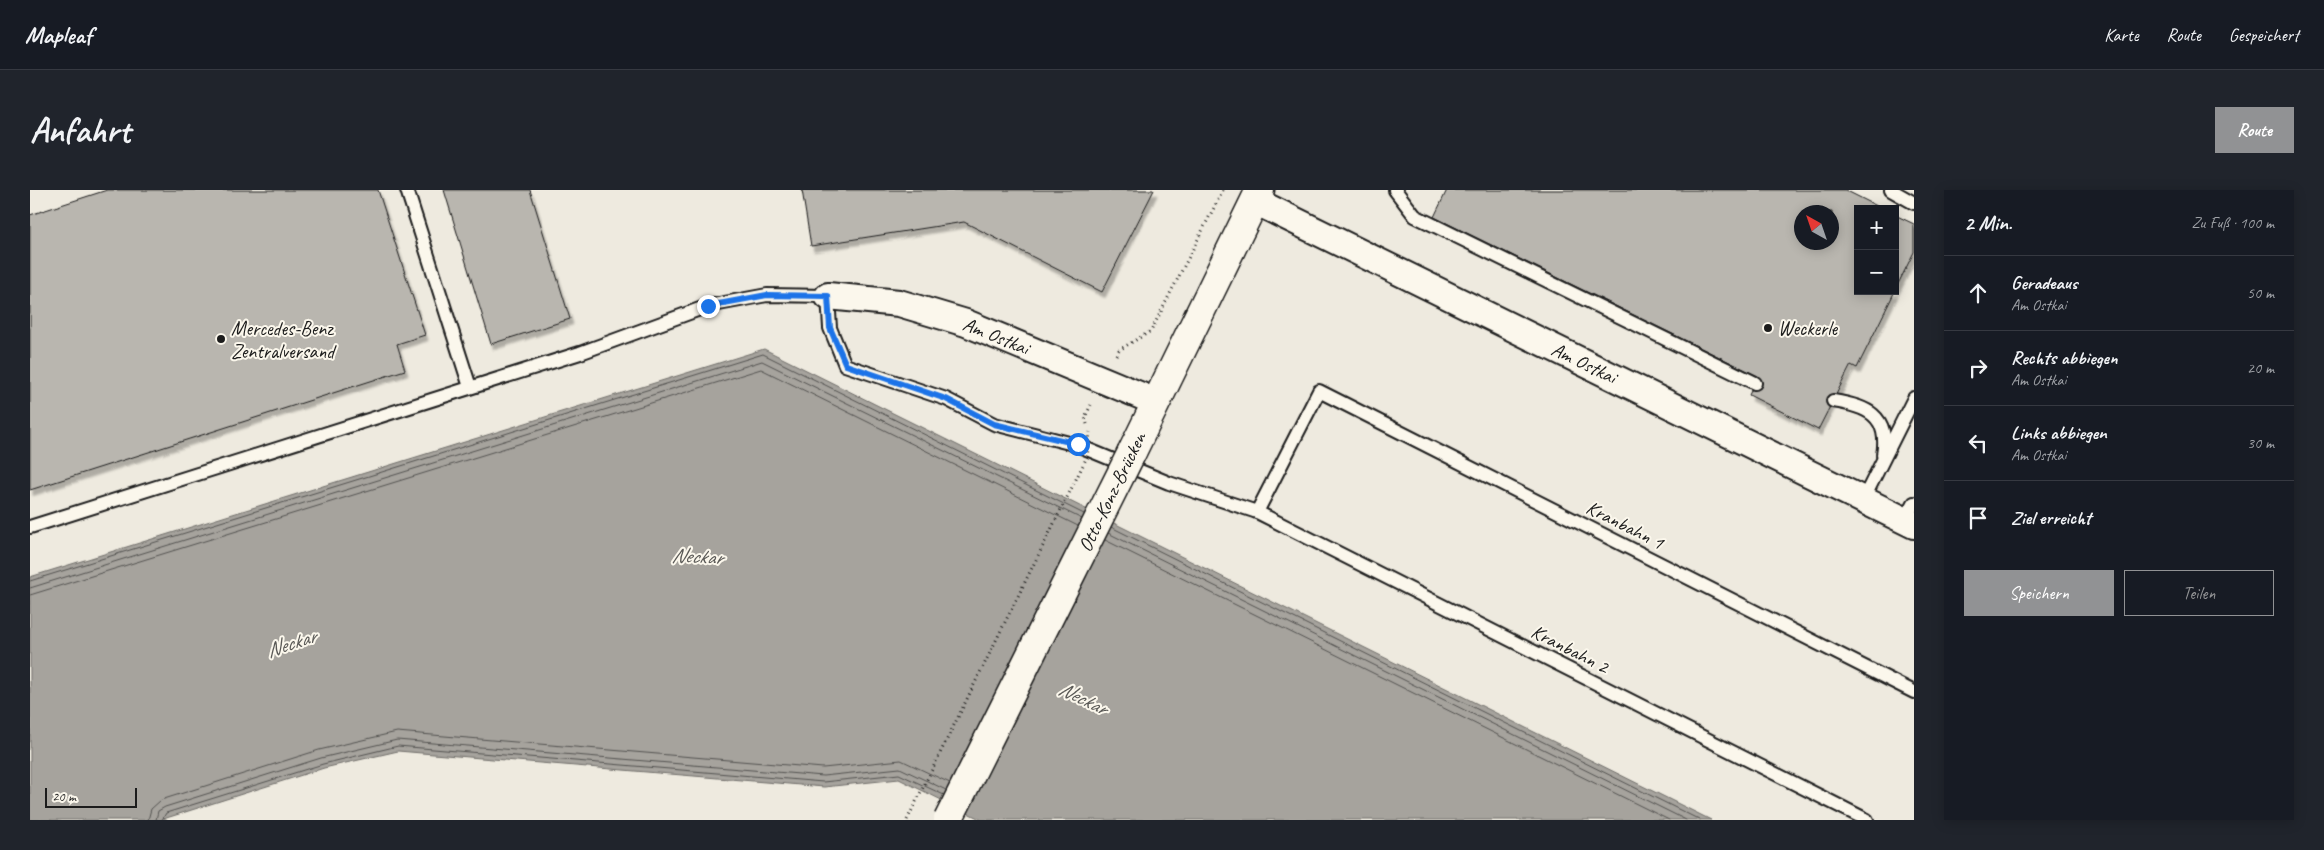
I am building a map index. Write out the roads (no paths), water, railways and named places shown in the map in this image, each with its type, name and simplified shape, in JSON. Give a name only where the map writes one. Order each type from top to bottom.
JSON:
[{"type":"main road","name":"Otto-Konz-Brücken","points":[[948,820],[1132,452],[1257,196]]},
{"type":"street","name":"Am Ostkai","points":[[1257,196],[1863,500],[1911,516]]},
{"type":"street","name":"Am Ostkai","points":[[828,296],[899,303],[966,323],[1156,402]]},
{"type":"lane","points":[[407,190],[470,388]]},
{"type":"lane","points":[[1395,190],[1415,216],[1754,383]]},
{"type":"lane","points":[[1891,190],[1914,203]]},
{"type":"lane","name":"Am Ostkai","points":[[30,527],[580,353],[708,306],[767,295],[828,296]]},
{"type":"lane","name":"Kranbahn 2","points":[[828,296],[830,328],[846,365],[946,399],[994,424],[1078,444],[1169,483],[1256,512],[1867,820]]},
{"type":"lane","name":"Kranbahn 1","points":[[1256,512],[1319,391],[1914,692]]},
{"type":"lane","points":[[1863,500],[1914,398]]},
{"type":"lane","points":[[1833,401],[1856,404],[1876,416],[1884,433],[1885,445],[1882,462]]},
{"type":"water","name":"Neckar","points":[[764,349],[1711,820],[982,820],[899,779],[824,787],[398,751],[324,768],[160,820],[30,820],[30,577]]},
{"type":"place","name":"Weckerle","points":[[1768,328]]},
{"type":"place","name":"Mercedes-Benz Zentralversand","points":[[221,339]]}]
